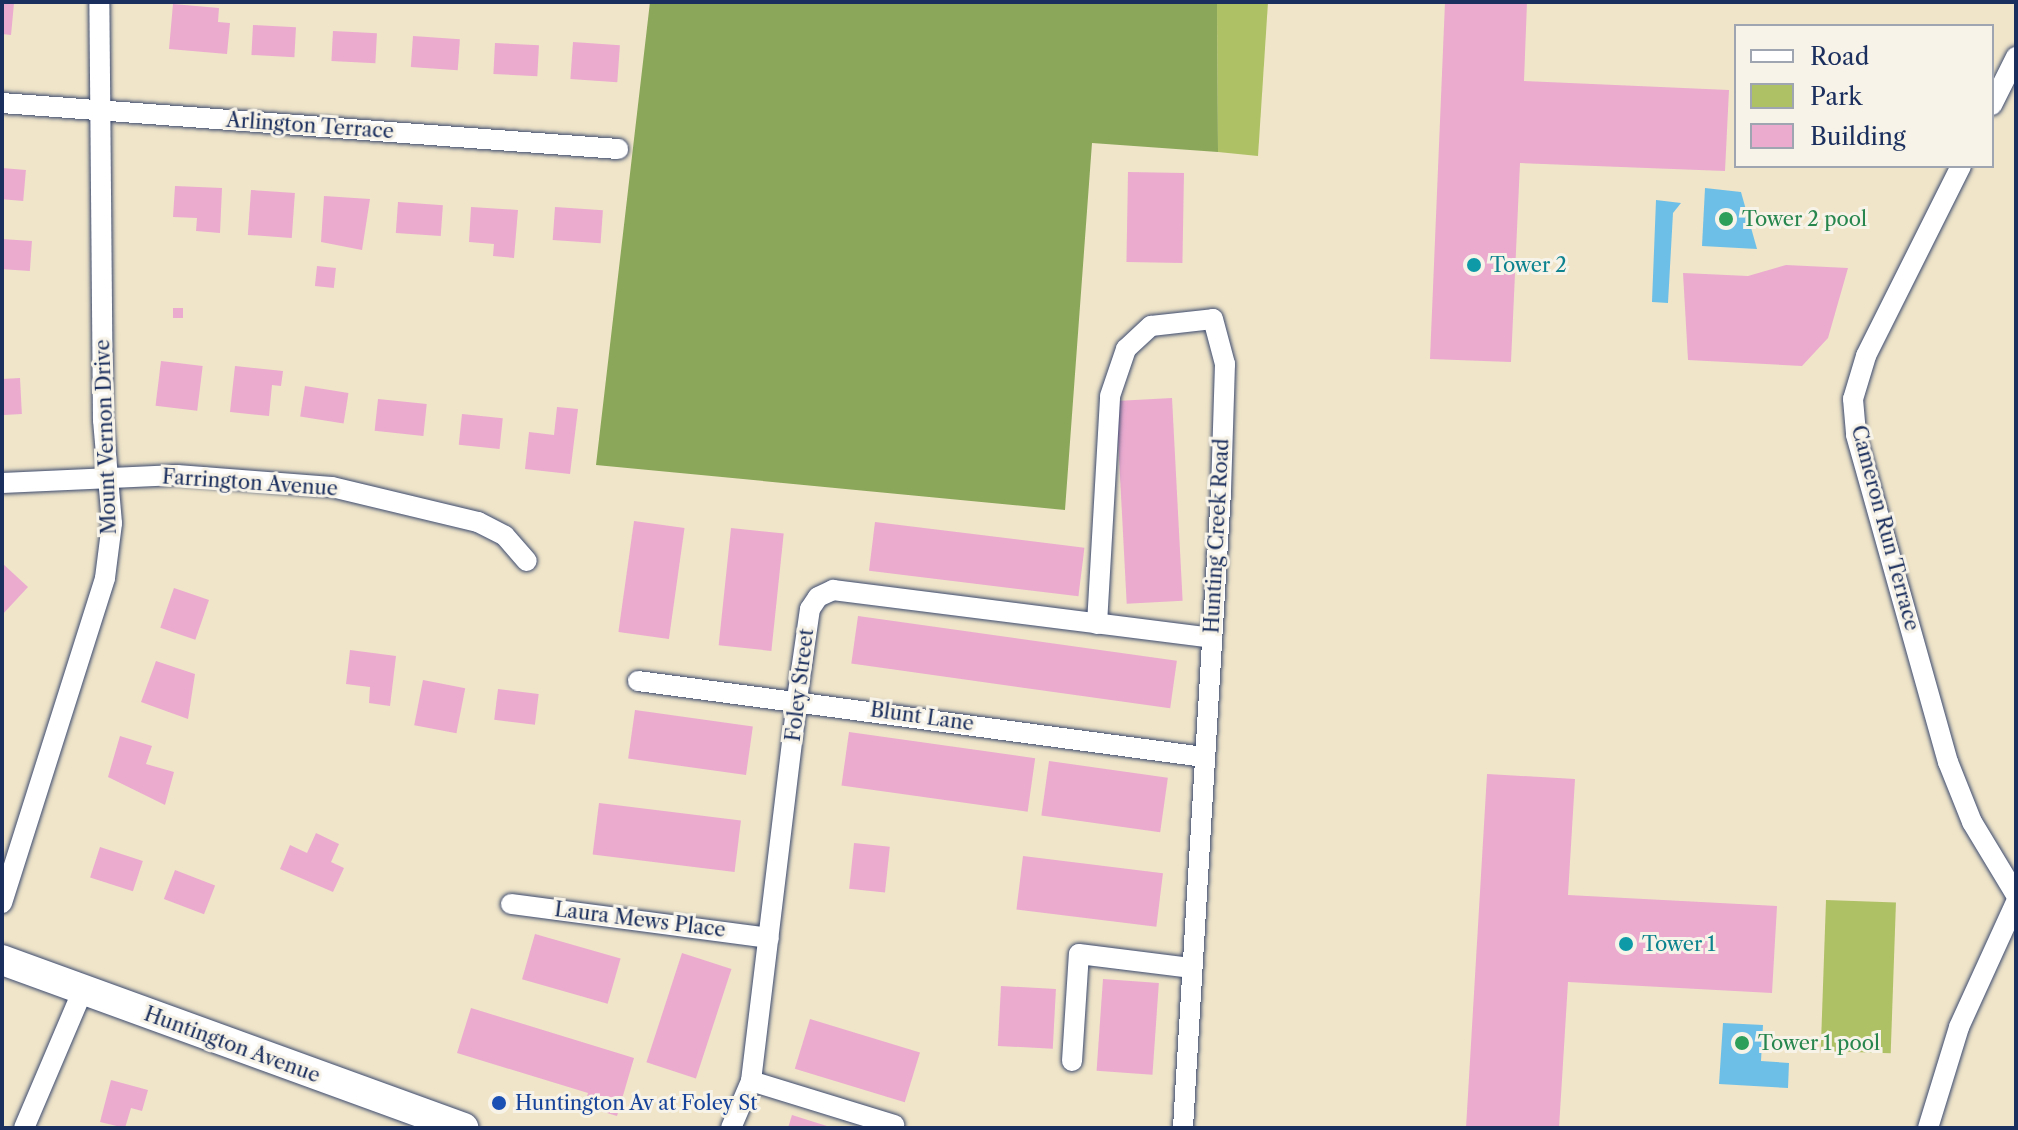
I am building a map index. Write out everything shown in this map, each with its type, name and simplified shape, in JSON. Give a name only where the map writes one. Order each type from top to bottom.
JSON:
[{"type":"main road","name":"Huntington Avenue","points":[[2,960],[463,1128]]},
{"type":"street","name":"Mount Vernon Drive","points":[[2,903],[105,578],[112,523],[108,478],[99,2]]},
{"type":"street","points":[[1994,101],[2016,57]]},
{"type":"street","name":"Arlington Terrace","points":[[2,103],[618,149]]},
{"type":"street","name":"Cameron Run Terrace","points":[[1960,168],[1866,356],[1853,399],[1856,435],[1948,762],[1972,822],[2016,895]]},
{"type":"street","name":"Hunting Creek Road","points":[[1097,624],[1110,396],[1126,349],[1151,326],[1213,319],[1225,364],[1183,1128]]},
{"type":"street","name":"Farrington Avenue","points":[[2,483],[108,478],[332,487],[478,522],[505,536],[527,561]]},
{"type":"street","name":"Foley Street","points":[[734,1126],[751,1081],[810,609],[833,590],[1212,638]]},
{"type":"street","name":"Blunt Lane","points":[[638,681],[797,699],[1204,757]]},
{"type":"street","points":[[1928,1128],[1959,1027],[2016,902]]},
{"type":"street","name":"Laura Mews Place","points":[[511,904],[769,938]]},
{"type":"street","points":[[1072,1061],[1079,954],[1192,968]]},
{"type":"street","points":[[24,1128],[83,990]]},
{"type":"street","points":[[751,1081],[894,1125]]},
{"type":"green space","points":[[650,2],[1217,2],[1218,152],[1092,143],[1065,510],[596,465]]},
{"type":"green space","points":[[1217,2],[1268,2],[1258,156],[1218,152]]},
{"type":"green space","points":[[1826,900],[1896,902],[1891,1053],[1821,1051]]},
{"type":"water","name":"Tower 2 pool","points":[[1705,188],[1741,192],[1757,249],[1702,246]]},
{"type":"water","points":[[1656,200],[1681,203],[1673,213],[1668,303],[1652,302]]},
{"type":"water","name":"Tower 1 pool","points":[[1723,1023],[1763,1025],[1761,1061],[1789,1063],[1788,1088],[1719,1084]]},
{"type":"building","points":[[2,2],[14,3],[11,35],[2,34]]},
{"type":"building","name":"Tower 2","points":[[1445,2],[1527,2],[1524,81],[1729,90],[1725,171],[1520,163],[1511,362],[1430,359]]},
{"type":"building","points":[[173,4],[219,8],[218,22],[230,23],[227,54],[169,49]]},
{"type":"building","points":[[253,25],[296,27],[294,57],[251,55]]},
{"type":"building","points":[[333,31],[377,33],[375,63],[331,61]]},
{"type":"building","points":[[413,36],[460,39],[458,70],[411,67]]},
{"type":"building","points":[[573,42],[620,45],[617,82],[570,79]]},
{"type":"building","points":[[495,43],[539,45],[537,76],[493,74]]},
{"type":"building","points":[[2,168],[26,170],[23,201],[2,199]]},
{"type":"building","points":[[1128,172],[1184,173],[1182,263],[1126,262]]},
{"type":"building","points":[[175,186],[222,188],[220,233],[196,231],[197,218],[173,217]]},
{"type":"building","points":[[251,190],[295,193],[292,238],[248,235]]},
{"type":"building","points":[[324,196],[370,199],[362,250],[321,242]]},
{"type":"building","points":[[398,202],[443,205],[441,236],[396,233]]},
{"type":"building","points":[[471,207],[518,210],[514,258],[493,256],[494,244],[469,242]]},
{"type":"building","points":[[555,207],[603,210],[601,243],[553,240]]},
{"type":"building","points":[[2,239],[32,241],[30,271],[2,269]]},
{"type":"building","points":[[1786,265],[1848,268],[1828,338],[1802,366],[1688,360],[1683,273],[1748,276]]},
{"type":"building","points":[[317,266],[336,268],[334,288],[315,286]]},
{"type":"building","points":[[173,308],[183,308],[183,318],[173,318]]},
{"type":"building","points":[[161,361],[203,366],[197,411],[156,406]]},
{"type":"building","points":[[235,366],[283,371],[281,386],[272,385],[269,416],[230,412]]},
{"type":"building","points":[[20,378],[22,414],[4,415],[2,379]]},
{"type":"building","points":[[305,386],[348,393],[344,424],[300,417]]},
{"type":"building","points":[[1172,398],[1183,601],[1127,604],[1116,401]]},
{"type":"building","points":[[378,399],[427,404],[423,436],[375,431]]},
{"type":"building","points":[[557,407],[578,409],[570,474],[525,469],[529,432],[554,435]]},
{"type":"building","points":[[462,414],[503,418],[500,449],[459,445]]},
{"type":"building","points":[[634,521],[685,528],[669,639],[618,632]]},
{"type":"building","points":[[875,522],[1084,548],[1078,596],[869,571]]},
{"type":"building","points":[[731,528],[784,534],[771,651],[719,645]]},
{"type":"building","points":[[2,563],[28,587],[2,615]]},
{"type":"building","points":[[174,588],[209,600],[195,640],[160,628]]},
{"type":"building","points":[[858,616],[1177,661],[1170,708],[851,664]]},
{"type":"building","points":[[350,650],[396,656],[390,706],[369,703],[370,687],[346,684]]},
{"type":"building","points":[[156,661],[195,674],[188,719],[141,702]]},
{"type":"building","points":[[423,680],[465,688],[456,733],[414,725]]},
{"type":"building","points":[[498,689],[539,694],[535,725],[494,720]]},
{"type":"building","points":[[635,710],[753,727],[746,775],[628,759]]},
{"type":"building","points":[[849,732],[1035,758],[1028,812],[841,785]]},
{"type":"building","points":[[120,736],[152,746],[146,764],[174,772],[165,805],[108,777]]},
{"type":"building","points":[[1049,761],[1168,778],[1160,832],[1041,815]]},
{"type":"building","name":"Tower 1","points":[[1487,774],[1575,779],[1568,895],[1777,906],[1772,993],[1568,982],[1559,1128],[1466,1128]]},
{"type":"building","points":[[599,803],[741,820],[735,872],[593,855]]},
{"type":"building","points":[[316,833],[339,844],[331,862],[344,868],[333,892],[280,869],[290,845],[307,853]]},
{"type":"building","points":[[854,843],[890,847],[885,893],[849,889]]},
{"type":"building","points":[[100,847],[143,861],[133,891],[90,877]]},
{"type":"building","points":[[1023,856],[1163,873],[1156,927],[1016,910]]},
{"type":"building","points":[[175,870],[215,885],[204,914],[164,899]]},
{"type":"building","points":[[535,934],[621,959],[608,1004],[522,979]]},
{"type":"building","points":[[682,953],[731,969],[696,1078],[646,1062]]},
{"type":"building","points":[[1103,979],[1159,983],[1152,1075],[1097,1071]]},
{"type":"building","points":[[1001,986],[1056,989],[1053,1049],[998,1046]]},
{"type":"building","points":[[471,1008],[634,1058],[617,1116],[584,1106],[588,1093],[457,1053]]},
{"type":"building","points":[[810,1019],[920,1053],[905,1102],[795,1069]]},
{"type":"building","points":[[111,1080],[148,1090],[142,1111],[131,1108],[125,1128],[100,1122]]},
{"type":"building","points":[[792,1115],[830,1127],[830,1128],[788,1128]]},
{"type":"place","name":"Tower 2 pool","points":[[1726,219]]},
{"type":"place","name":"Tower 2","points":[[1474,265]]},
{"type":"place","name":"Tower 1","points":[[1626,944]]},
{"type":"place","name":"Tower 1 pool","points":[[1742,1043]]},
{"type":"place","name":"Huntington Av at Foley St","points":[[499,1103]]}]
